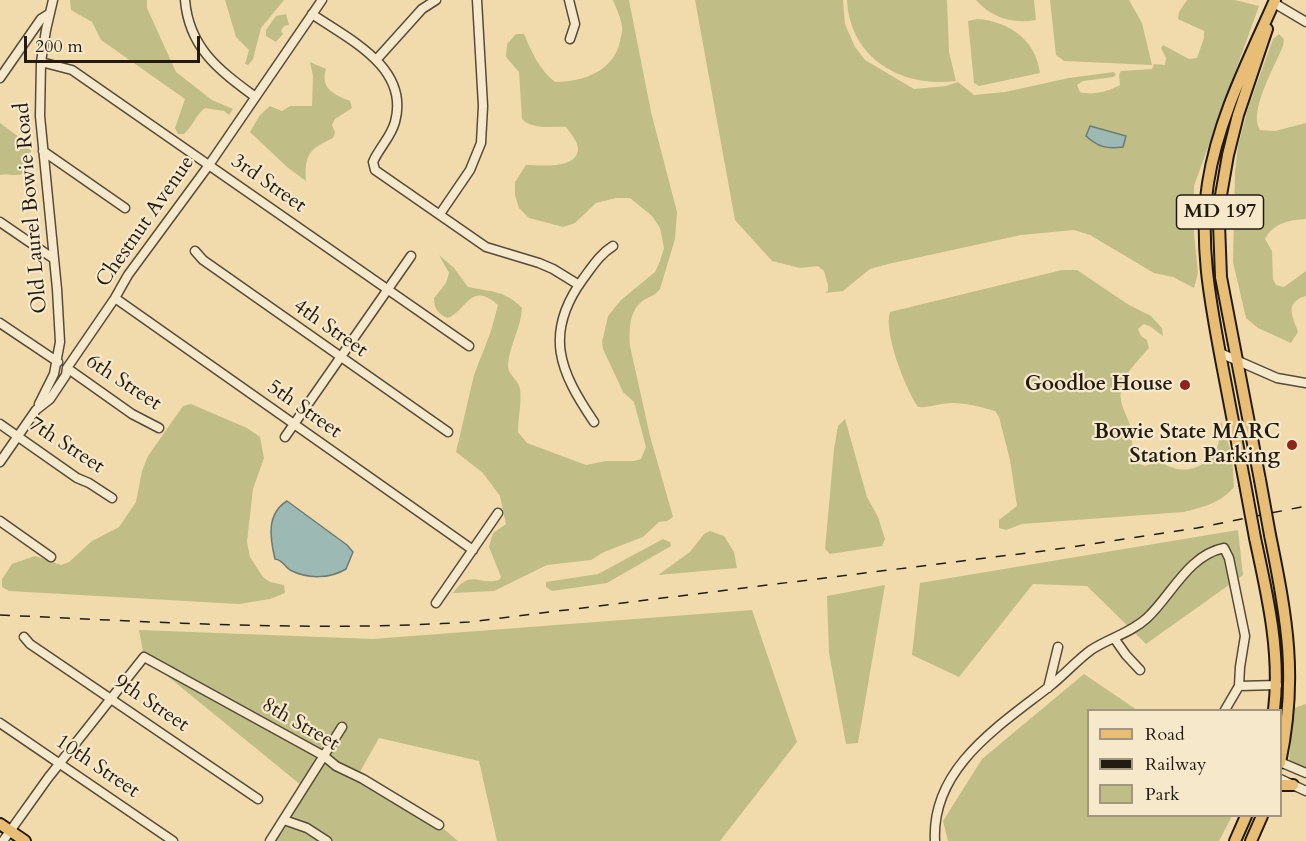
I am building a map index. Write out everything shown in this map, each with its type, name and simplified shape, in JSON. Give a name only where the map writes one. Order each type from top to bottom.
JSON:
[{"type":"main road","name":"MD 197","points":[[1274,709],[1276,685],[1271,615],[1220,352],[1205,263],[1204,236],[1209,182],[1218,141],[1256,40],[1275,1]]},
{"type":"main road","name":"MD 197","points":[[1275,1],[1265,38],[1238,115],[1228,155],[1220,201],[1219,251],[1221,277],[1236,361],[1286,618],[1290,664],[1290,703],[1282,755]]},
{"type":"main road","points":[[1282,785],[1293,785]]},
{"type":"main road","points":[[1235,841],[1246,817]]},
{"type":"main road","points":[[1251,841],[1262,817]]},
{"type":"main road","points":[[0,824],[25,841]]},
{"type":"street","name":"Old Laurel Bowie Road","points":[[36,410],[50,386],[58,362],[60,322],[40,116],[41,62],[53,0]]},
{"type":"street","points":[[185,0],[186,14],[191,28],[209,59],[219,70],[254,96]]},
{"type":"street","name":"Chestnut Avenue","points":[[0,462],[36,410],[50,399],[66,375],[67,368],[128,275],[209,165],[254,96],[322,0]]},
{"type":"street","points":[[377,59],[422,9],[436,0]]},
{"type":"street","points":[[440,214],[470,170],[481,143],[483,106],[477,0]]},
{"type":"street","points":[[569,0],[574,24],[570,39]]},
{"type":"street","points":[[1275,1],[1306,22]]},
{"type":"street","points":[[0,78],[41,19],[50,14]]},
{"type":"street","points":[[312,14],[377,59],[394,86],[397,111],[391,133],[368,166],[486,247],[539,263],[579,285]]},
{"type":"street","name":"3rd Street","points":[[41,62],[72,70],[469,346]]},
{"type":"street","points":[[43,151],[125,208]]},
{"type":"street","points":[[0,222],[54,259]]},
{"type":"street","points":[[594,422],[566,375],[559,348],[560,331],[564,315],[579,285],[603,252],[613,246]]},
{"type":"street","name":"4th Street","points":[[195,251],[203,260],[448,432]]},
{"type":"street","points":[[285,437],[411,256]]},
{"type":"street","name":"5th Street","points":[[114,298],[473,550]]},
{"type":"street","name":"6th Street","points":[[0,323],[58,362]]},
{"type":"street","points":[[1220,352],[1277,378],[1306,383]]},
{"type":"street","name":"6th Street","points":[[67,368],[132,414],[159,428]]},
{"type":"street","name":"7th Street","points":[[0,424],[77,478],[112,498]]},
{"type":"street","points":[[436,603],[498,513]]},
{"type":"street","points":[[0,521],[51,557]]},
{"type":"street","points":[[935,841],[934,825],[942,792],[958,767],[979,744],[1091,650],[1146,619],[1202,558],[1224,548],[1229,558],[1244,629],[1239,686],[1227,709]]},
{"type":"street","name":"9th Street","points":[[24,637],[30,644],[258,799]]},
{"type":"street","points":[[1114,638],[1140,670]]},
{"type":"street","points":[[1048,688],[1058,647]]},
{"type":"street","name":"8th Street","points":[[110,699],[144,657],[324,756],[336,766],[363,779],[439,825]]},
{"type":"street","points":[[1239,686],[1276,685]]},
{"type":"street","points":[[3,841],[110,699]]},
{"type":"street","name":"10th Street","points":[[0,723],[173,841]]},
{"type":"street","points":[[270,841],[342,727]]},
{"type":"street","points":[[1282,762],[1306,773]]},
{"type":"street","points":[[1282,780],[1306,791]]},
{"type":"street","points":[[284,820],[307,828],[327,841]]},
{"type":"green space","points":[[70,0],[147,0],[147,8],[176,72],[212,100],[233,109],[229,115],[224,111],[205,108],[184,134],[178,134],[175,128],[185,99],[101,40],[92,22],[71,10]]},
{"type":"green space","points":[[225,0],[284,0],[261,28],[253,59],[248,65],[245,64],[249,50],[236,37]]},
{"type":"green space","points":[[613,0],[629,0],[651,112],[677,212],[675,239],[660,289],[635,309],[630,334],[630,346],[650,436],[673,517],[659,522],[643,537],[604,552],[591,560],[547,565],[494,591],[453,593],[470,579],[492,581],[499,580],[501,577],[489,547],[493,533],[506,524],[500,496],[483,473],[456,452],[474,375],[491,331],[498,305],[489,298],[476,296],[448,318],[439,313],[434,298],[446,283],[449,273],[439,255],[454,268],[468,287],[504,295],[522,308],[508,368],[520,389],[518,432],[527,443],[586,465],[606,461],[641,459],[646,447],[634,402],[623,392],[602,342],[608,316],[621,300],[655,272],[664,248],[660,228],[652,216],[630,198],[616,198],[596,203],[575,223],[563,227],[529,218],[519,208],[515,195],[515,182],[526,165],[565,163],[576,156],[578,146],[566,127],[531,125],[522,119],[519,72],[506,57],[507,44],[516,34],[524,34],[540,66],[555,82],[576,80],[596,73],[611,60],[620,41],[622,29],[620,17]]},
{"type":"green space","points":[[695,0],[843,0],[845,24],[855,47],[865,60],[914,89],[946,86],[958,82],[974,95],[1005,92],[1069,78],[1114,72],[1116,75],[1113,77],[1083,81],[1077,85],[1080,92],[1106,91],[1120,85],[1121,71],[1152,69],[1154,64],[1165,65],[1166,58],[1161,48],[1163,45],[1189,59],[1197,58],[1204,31],[1178,19],[1179,12],[1187,0],[1235,0],[1259,6],[1194,186],[1194,233],[1198,273],[1194,288],[1173,277],[1154,273],[1090,235],[1074,230],[1021,235],[888,264],[870,269],[843,291],[825,293],[828,291],[828,285],[824,271],[818,266],[800,268],[772,261],[735,220]]},
{"type":"green space","points":[[847,0],[947,0],[949,52],[956,81],[917,80],[882,65],[858,39],[850,21]]},
{"type":"green space","points":[[976,0],[1034,0],[1036,20],[1019,21],[1003,18],[989,11]]},
{"type":"green space","points":[[1050,0],[1129,0],[1142,23],[1152,65],[1064,61],[1056,55]]},
{"type":"green space","points":[[286,14],[289,25],[284,26],[281,31],[283,34],[276,42],[266,36],[266,30],[276,16]]},
{"type":"green space","points":[[977,19],[1000,24],[1019,34],[1033,51],[1040,73],[979,86],[974,83],[968,21]]},
{"type":"green space","points":[[1279,34],[1284,39],[1283,46],[1260,101],[1257,122],[1260,130],[1275,131],[1306,123],[1306,219],[1277,226],[1265,239],[1272,251],[1273,279],[1276,285],[1284,287],[1306,271],[1306,296],[1295,302],[1291,310],[1298,332],[1291,343],[1258,328],[1246,318],[1233,262],[1235,172],[1238,146],[1248,108],[1273,39]]},
{"type":"green space","points":[[310,62],[326,69],[326,86],[333,93],[350,101],[352,108],[335,119],[332,125],[335,132],[333,138],[314,149],[310,154],[306,164],[306,181],[287,167],[250,132],[260,115],[270,106],[282,111],[290,106],[312,106],[313,76]]},
{"type":"green space","points":[[0,123],[31,146],[30,165],[21,175],[0,175]]},
{"type":"green space","points":[[1062,270],[1077,270],[1129,305],[1151,316],[1162,328],[1163,336],[1144,324],[1138,329],[1141,336],[1147,340],[1149,348],[1129,372],[1122,385],[1122,403],[1130,426],[1137,463],[1145,466],[1159,461],[1178,469],[1199,466],[1206,462],[1215,451],[1219,442],[1221,421],[1232,455],[1234,487],[1223,497],[1211,504],[1184,512],[1022,524],[1006,530],[999,528],[999,520],[1017,506],[1010,460],[999,417],[995,411],[963,404],[948,403],[918,407],[902,375],[893,346],[890,333],[890,312]]},
{"type":"green space","points":[[191,404],[247,428],[260,437],[264,458],[253,489],[247,542],[250,557],[263,577],[270,582],[284,585],[285,593],[270,599],[239,604],[9,591],[2,587],[2,579],[12,564],[35,556],[61,565],[69,562],[92,541],[119,527],[136,502],[142,471],[148,456],[183,406]]},
{"type":"green space","points":[[845,419],[867,497],[878,517],[885,539],[882,546],[830,554],[825,549],[834,449],[838,426]]},
{"type":"green space","points":[[1238,530],[1243,575],[1146,644],[1087,586],[1033,584],[959,677],[912,655],[920,583]]},
{"type":"green space","points":[[710,531],[724,536],[734,552],[737,568],[658,575],[690,552],[704,534]]},
{"type":"green space","points":[[663,539],[670,542],[671,546],[607,583],[552,591],[546,587],[546,582],[598,574]]},
{"type":"green space","points":[[885,585],[858,743],[846,744],[829,653],[827,596]]},
{"type":"green space","points":[[752,610],[797,742],[720,841],[497,841],[479,761],[379,738],[357,777],[439,825],[458,841],[275,841],[307,790],[144,657],[139,630],[373,639]]},
{"type":"green space","points":[[1084,674],[1136,709],[1087,709],[1087,817],[1231,817],[1219,841],[948,841],[943,821],[982,759]]},
{"type":"green space","points":[[1306,704],[1306,767],[1289,761],[1294,708]]},
{"type":"water","points":[[1090,126],[1126,136],[1123,147],[1112,148],[1094,143],[1086,136]]},
{"type":"water","points":[[287,501],[347,545],[353,552],[346,569],[333,575],[311,576],[290,570],[275,559],[271,527],[280,506]]},
{"type":"railway","points":[[0,615],[293,626],[469,622],[1051,550],[1197,528],[1306,506]]},
{"type":"place","name":"Goodloe House","points":[[1185,385]]},
{"type":"place","name":"Bowie State MARC Station Parking","points":[[1292,445]]}]
